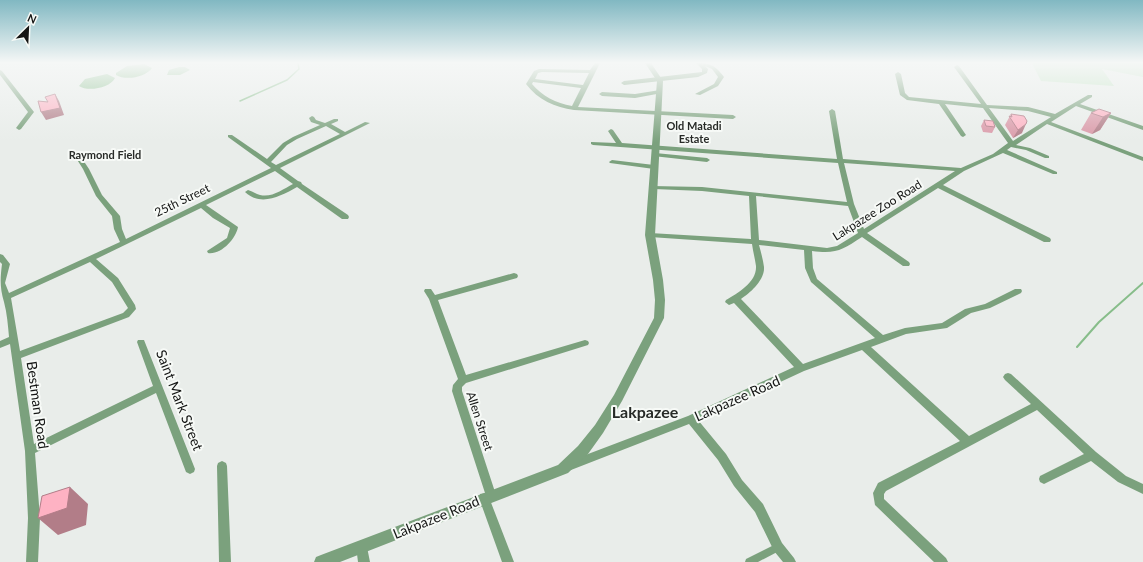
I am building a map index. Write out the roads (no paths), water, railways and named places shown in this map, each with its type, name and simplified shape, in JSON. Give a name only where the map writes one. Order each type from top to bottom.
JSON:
[{"type":"street","points":[[13,89],[31,112],[19,128]]},
{"type":"street","points":[[534,89],[539,94],[559,106],[733,117]]},
{"type":"street","points":[[574,108],[584,89]]},
{"type":"street","points":[[698,94],[708,89]]},
{"type":"street","points":[[901,89],[903,96],[907,98],[941,103],[1028,109],[1055,116]]},
{"type":"street","points":[[973,89],[1010,144],[1028,149],[1047,157]]},
{"type":"street","points":[[563,469],[583,450],[599,429],[618,398],[659,318],[660,300],[658,280],[650,235],[660,92],[635,96],[602,94]]},
{"type":"street","name":"Lakpazee Zoo Road","points":[[650,235],[755,242],[833,250],[845,245],[962,170],[1001,150],[1090,96]]},
{"type":"street","points":[[941,103],[963,135]]},
{"type":"street","points":[[1075,104],[1143,128]]},
{"type":"street","points":[[832,111],[840,160],[851,204],[862,233],[906,264]]},
{"type":"street","points":[[312,118],[313,121],[331,126],[345,134]]},
{"type":"street","points":[[268,161],[285,144],[336,120]]},
{"type":"street","points":[[1047,122],[1143,159]]},
{"type":"street","name":"25th Street","points":[[3,294],[91,259],[367,123]]},
{"type":"street","points":[[611,131],[620,145]]},
{"type":"street","points":[[230,136],[268,161],[345,217]]},
{"type":"street","points":[[594,143],[620,145],[707,160]]},
{"type":"street","points":[[1001,150],[1056,173]]},
{"type":"street","points":[[655,151],[840,160],[962,170]]},
{"type":"street","points":[[79,158],[99,196],[116,216],[118,229],[124,242]]},
{"type":"street","points":[[612,162],[654,167]]},
{"type":"street","points":[[248,192],[258,198],[270,198],[299,183]]},
{"type":"street","points":[[938,185],[1047,240]]},
{"type":"street","points":[[654,187],[752,194],[851,204]]},
{"type":"street","points":[[752,194],[755,242],[759,260],[759,274],[748,291],[733,300],[801,368]]},
{"type":"street","points":[[201,204],[216,216],[234,227],[233,234],[229,241],[210,250]]},
{"type":"street","points":[[808,248],[809,268],[814,280],[882,339]]},
{"type":"street","name":"Bestman Road","points":[[0,257],[6,264],[1,283],[17,356],[30,451],[34,518],[32,562]]},
{"type":"street","points":[[17,356],[126,314],[132,309],[115,280],[91,259]]},
{"type":"street","name":"Allen Street","points":[[508,562],[456,391],[458,385],[463,380],[431,295],[514,276]]},
{"type":"street","name":"Lakpazee Road","points":[[321,562],[691,419],[801,368],[905,331],[944,326],[968,311],[987,306],[1018,291]]},
{"type":"street","points":[[0,345],[14,339]]},
{"type":"street","name":"Saint Mark Street","points":[[141,342],[190,469]]},
{"type":"street","points":[[463,380],[586,343]]},
{"type":"street","points":[[863,345],[967,441]]},
{"type":"street","points":[[1008,377],[1092,455],[1122,479],[1143,489]]},
{"type":"street","points":[[30,451],[158,388]]},
{"type":"street","points":[[942,562],[879,501],[878,494],[882,487],[1038,405]]},
{"type":"street","points":[[691,419],[722,457],[738,483],[759,508],[778,547],[790,562]]},
{"type":"street","points":[[1044,479],[1092,455]]},
{"type":"street","points":[[222,466],[225,562]]},
{"type":"street","points":[[362,546],[364,562]]},
{"type":"street","points":[[749,562],[778,547]]},
{"type":"waterway","points":[[240,101],[266,89]]},
{"type":"waterway","points":[[1077,347],[1099,322],[1143,283]]},
{"type":"district","name":"Old Matadi Estate","points":[[694,131]]},
{"type":"district","name":"Raymond Field","points":[[105,154]]},
{"type":"district","name":"Lakpazee","points":[[645,411]]}]
